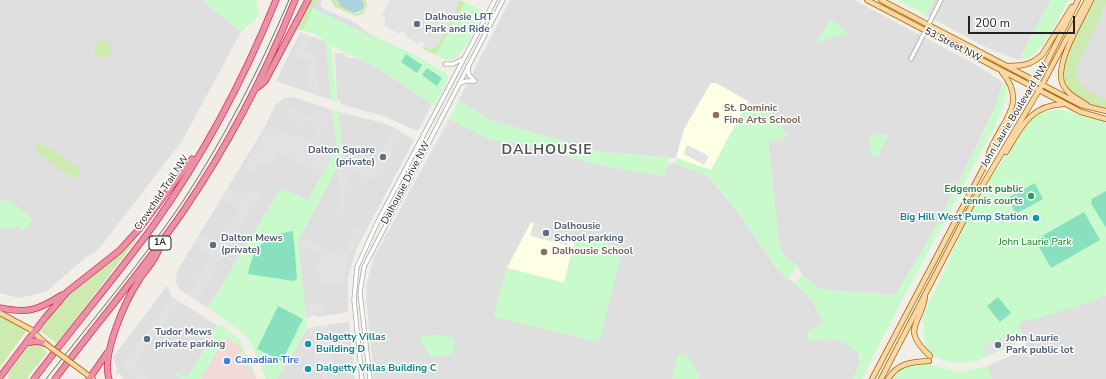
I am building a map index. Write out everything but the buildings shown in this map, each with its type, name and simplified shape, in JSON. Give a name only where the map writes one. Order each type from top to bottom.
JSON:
[{"type":"highway","name":"Crowchild Trail NW","points":[[34,379],[153,226],[188,172],[241,79],[276,0]]},
{"type":"highway","name":"1A","points":[[54,379],[160,244],[210,172],[256,89],[295,0]]},
{"type":"highway","points":[[256,89],[265,81],[308,0]]},
{"type":"highway","points":[[0,308],[19,312],[36,310],[67,292],[119,251],[155,210],[196,153],[202,147]]},
{"type":"highway","points":[[109,379],[107,365],[109,351],[130,296],[158,251],[160,244]]},
{"type":"highway","points":[[0,377],[67,292]]},
{"type":"highway","points":[[26,343],[36,341],[46,344]]},
{"type":"highway","points":[[91,378],[109,351]]},
{"type":"main road","name":"53 Street NW","points":[[867,0],[1081,112],[1106,118]]},
{"type":"main road","name":"53 Street NW","points":[[881,0],[1081,105],[1106,111]]},
{"type":"main road","points":[[1006,65],[1027,65],[1037,60],[1042,55],[1077,0]]},
{"type":"main road","name":"John Laurie Boulevard NW","points":[[872,379],[986,162],[1036,81],[1062,34],[1077,0]]},
{"type":"main road","name":"John Laurie Boulevard NW","points":[[881,379],[978,193],[1042,85],[1087,0]]},
{"type":"main road","points":[[1091,0],[1066,55],[1061,72],[1061,79],[1067,90],[1091,108]]},
{"type":"main road","points":[[986,162],[991,148],[1009,115],[1014,102],[1012,86],[1001,70]]},
{"type":"main road","points":[[978,193],[1031,116],[1038,110],[1047,106],[1065,104]]},
{"type":"main road","points":[[888,379],[895,370],[905,363],[929,358],[918,343],[914,329],[925,302],[926,292]]},
{"type":"main road","points":[[0,313],[34,333],[91,378]]},
{"type":"street","name":"Dalhousie Drive NW","points":[[362,379],[354,300],[357,268],[378,221],[495,0]]},
{"type":"street","name":"Dalhousie Drive NW","points":[[370,379],[360,293],[364,266],[503,0]]},
{"type":"street","points":[[910,59],[942,0]]},
{"type":"street","points":[[445,64],[452,64],[464,58]]},
{"type":"street","points":[[459,84],[466,81],[475,81],[469,75],[468,66]]},
{"type":"shaded area","points":[[0,0],[202,0],[241,32],[182,141],[98,250],[85,258],[46,292],[19,298],[0,293]]},
{"type":"shaded area","points":[[318,0],[322,0],[320,5],[323,9],[352,21],[375,38],[313,8]]},
{"type":"shaded area","name":"Dalhousie LRT Park and Ride","points":[[390,0],[459,0],[454,15],[451,15],[449,18],[451,20],[436,48],[432,47],[431,50],[424,47],[425,44],[420,41],[419,44],[406,37],[407,34],[400,31],[399,34],[384,25],[385,17],[382,15]]},
{"type":"shaded area","points":[[510,0],[854,0],[969,61],[1003,82],[996,105],[972,156],[923,251],[895,295],[827,290],[817,287],[802,275],[798,266],[783,255],[779,243],[768,142],[787,136],[786,134],[771,115],[716,83],[711,83],[681,139],[676,158],[599,152],[493,121],[458,101]]},
{"type":"shaded area","points":[[934,0],[1051,0],[1019,60],[987,48],[926,15]]},
{"type":"shaded area","points":[[1106,0],[1106,101],[1084,93],[1073,73]]},
{"type":"shaded area","points":[[300,32],[326,42],[331,100],[276,81]]},
{"type":"shaded area","points":[[303,34],[312,37],[308,48],[305,47],[305,52],[307,53],[308,51],[314,54],[314,56],[316,54],[318,56],[316,61],[313,62],[316,63],[316,69],[314,70],[316,70],[315,80],[318,80],[319,90],[310,89],[309,83],[312,82],[309,82],[309,58],[307,61],[303,59],[303,56],[297,61],[292,58],[295,50],[301,46],[298,44],[300,39],[303,40],[301,38]]},
{"type":"shaded area","points":[[335,53],[343,53],[347,58],[357,58],[378,68],[432,104],[419,129],[417,131],[384,116],[343,105],[337,99]]},
{"type":"shaded area","name":"St. Dominic Fine Arts School","points":[[711,83],[716,83],[748,101],[711,170],[676,158],[684,129]]},
{"type":"shaded area","points":[[293,97],[332,110],[337,147],[333,147],[332,150],[334,152],[308,201],[281,188],[208,308],[179,289],[176,283],[177,271],[266,125],[275,105],[284,98]]},
{"type":"shaded area","points":[[289,106],[297,113],[298,110],[305,113],[305,116],[306,113],[313,115],[313,118],[314,110],[322,110],[322,113],[319,114],[321,115],[322,119],[319,121],[322,121],[323,132],[321,133],[321,137],[314,137],[316,126],[312,125],[312,122],[310,124],[303,119],[302,122],[298,120],[298,118],[296,120],[285,116]]},
{"type":"shaded area","points":[[338,112],[380,122],[393,127],[414,140],[356,250],[348,278],[348,312],[319,317],[314,315],[306,318],[298,241],[343,157]]},
{"type":"shaded area","points":[[449,119],[491,140],[519,143],[598,165],[664,176],[667,165],[675,163],[708,176],[739,213],[777,269],[795,283],[813,302],[824,324],[807,331],[816,339],[823,337],[848,344],[858,353],[860,361],[853,379],[374,379],[366,286],[374,257]]},
{"type":"shaded area","points":[[269,126],[333,147],[332,150],[334,152],[321,177],[312,172],[313,169],[278,152],[267,168],[260,164],[255,173],[244,168]]},
{"type":"shaded area","name":"Dalton Square (private)","points":[[393,127],[402,133],[379,175],[376,173],[374,180],[347,171],[350,161],[372,167]]},
{"type":"shaded area","points":[[687,145],[709,156],[704,165],[684,154]]},
{"type":"shaded area","name":"Dalton Square (private)","points":[[342,159],[345,161],[349,187],[344,189],[346,205],[341,217],[337,215],[341,206],[337,169]]},
{"type":"shaded area","name":"Dalton Mews (private)","points":[[228,188],[240,195],[244,189],[258,192],[260,196],[218,262],[198,301],[189,296],[211,257],[194,243],[200,234],[215,243],[239,211],[222,198]]},
{"type":"shaded area","name":"Dalhousie School","points":[[531,222],[554,231],[576,236],[564,283],[507,268]]},
{"type":"shaded area","name":"Dalhousie School parking","points":[[534,223],[570,235],[567,245],[530,236]]},
{"type":"shaded area","points":[[351,225],[362,231],[348,255],[349,258],[343,282],[338,283],[338,285],[328,287],[328,285],[322,285],[321,278],[318,278],[316,264],[319,263],[317,261],[318,257],[321,259],[323,255],[321,257],[299,245],[303,236],[323,246],[323,248],[329,250],[344,249],[346,252],[347,250],[345,248],[352,236],[347,234]]},
{"type":"shaded area","points":[[167,286],[172,297],[217,325],[213,332],[215,333],[187,378],[177,373],[174,374],[182,379],[124,379],[118,372],[115,375],[117,369],[113,357]]},
{"type":"shaded area","points":[[1106,295],[1106,379],[992,379],[987,366],[1027,349],[1018,323],[1088,303]]},
{"type":"shaded area","name":"Tudor Mews private parking","points":[[172,297],[179,302],[136,363],[148,379],[135,379],[122,364]]},
{"type":"shaded area","points":[[323,303],[324,313],[306,315],[306,305]]},
{"type":"shaded area","points":[[349,322],[355,379],[334,379],[328,324]]},
{"type":"shaded area","points":[[328,325],[334,379],[323,379],[322,364],[317,362],[314,354],[320,353],[319,338],[308,334],[309,328]]},
{"type":"shaded area","points":[[319,326],[323,379],[277,379],[307,329]]},
{"type":"shaded area","name":"Canadian Tire","points":[[227,331],[241,344],[257,379],[201,379]]},
{"type":"shaded area","name":"John Laurie Park public lot","points":[[1009,335],[1013,345],[986,356],[982,346]]},
{"type":"green space","points":[[202,0],[256,0],[259,16],[241,32]]},
{"type":"green space","points":[[311,0],[318,0],[303,30],[295,30]]},
{"type":"green space","points":[[331,0],[337,0],[338,4],[357,14],[363,10],[362,0],[366,0],[367,5],[363,14],[356,16],[335,7]]},
{"type":"green space","points":[[459,0],[465,2],[436,55],[424,49],[423,47],[425,44],[424,47],[431,50],[451,20],[449,18],[451,14],[454,15]]},
{"type":"green space","points":[[897,0],[934,0],[926,15]]},
{"type":"green space","points":[[1051,0],[1069,0],[1055,26],[1042,45],[1035,53],[1027,58],[1019,60]]},
{"type":"green space","points":[[1093,0],[1106,0],[1106,4],[1075,71],[1079,81],[1087,89],[1106,99],[1106,109],[1084,101],[1070,91],[1065,79],[1065,65],[1069,49]]},
{"type":"green space","points":[[465,2],[483,11],[463,50],[453,60],[447,60],[436,55]]},
{"type":"green space","points":[[313,8],[409,52],[446,73],[448,75],[448,80],[435,106],[378,68],[331,46],[337,103],[331,100],[326,42],[314,33],[304,32],[303,30]]},
{"type":"green space","points":[[830,19],[849,33],[816,43]]},
{"type":"green space","points":[[99,40],[107,40],[112,45],[110,56],[107,58],[99,58],[94,53],[94,45]]},
{"type":"green space","points":[[406,54],[422,65],[417,73],[401,62]]},
{"type":"green space","points":[[427,68],[442,78],[437,86],[422,75]]},
{"type":"green space","points":[[1003,82],[1007,85],[1005,96],[994,130],[902,300],[862,379],[853,379],[861,358],[854,349],[845,343],[823,337],[821,341],[816,339],[810,342],[806,339],[808,336],[807,331],[824,323],[813,302],[795,283],[802,275],[817,287],[827,290],[895,295],[929,239],[960,181],[993,113]]},
{"type":"green space","points":[[458,101],[493,121],[599,151],[654,157],[669,156],[664,176],[598,165],[519,143],[491,140],[449,119]]},
{"type":"green space","points":[[748,101],[776,119],[787,136],[768,142],[779,243],[783,255],[798,266],[788,279],[777,269],[739,213],[715,183],[708,176],[675,163],[676,158],[711,170]]},
{"type":"green space","points":[[332,110],[338,112],[343,157],[298,241],[307,329],[277,379],[266,379],[252,345],[244,334],[208,308],[281,188],[308,201],[334,152],[334,146],[337,147]]},
{"type":"green space","name":"John Laurie Park","points":[[1054,110],[1062,110],[1106,123],[1106,295],[1088,303],[1018,323],[1025,340],[988,356],[964,363],[951,362],[939,358],[925,350],[923,316],[961,233],[989,180],[1027,124],[1036,115]]},
{"type":"green space","points":[[889,134],[878,156],[871,157],[869,136]]},
{"type":"green space","points":[[38,144],[48,146],[79,169],[80,175],[76,178],[71,177],[35,151],[35,147]]},
{"type":"green space","points":[[1035,183],[1043,199],[1016,214],[1007,198]]},
{"type":"green space","points":[[1106,191],[1106,228],[1091,203],[1092,199]]},
{"type":"green space","points":[[6,200],[12,202],[33,219],[24,231],[17,227],[0,229],[0,201]]},
{"type":"green space","points":[[1084,212],[1100,240],[1051,268],[1035,240]]},
{"type":"green space","points":[[293,231],[297,278],[294,281],[248,274],[253,256],[262,244],[275,236]]},
{"type":"green space","points":[[576,236],[623,247],[599,342],[495,317],[494,313],[507,268],[564,283]]},
{"type":"green space","points":[[136,238],[137,239],[57,343],[40,331],[48,318],[68,296]]},
{"type":"green space","points":[[998,297],[1011,313],[1000,322],[987,306]]},
{"type":"green space","points":[[278,306],[303,319],[282,361],[257,349]]},
{"type":"green space","points":[[0,315],[27,330],[0,367]]},
{"type":"green space","points":[[217,325],[221,325],[240,340],[253,369],[252,371],[250,371],[240,346],[226,337],[201,379],[182,379],[174,374],[177,373],[187,377],[189,375],[215,334],[213,332]]},
{"type":"green space","points":[[441,335],[455,338],[453,354],[431,357],[423,346],[421,336]]},
{"type":"green space","points":[[32,344],[40,345],[47,353],[27,379],[9,379],[7,376],[9,372],[26,349]]},
{"type":"green space","points":[[680,354],[686,355],[699,375],[699,379],[672,379],[677,357]]},
{"type":"green space","points":[[920,363],[960,372],[987,366],[992,379],[890,379],[903,368]]},
{"type":"water","points":[[337,0],[362,0],[364,6],[362,10],[355,13],[340,6]]},
{"type":"tram line","points":[[46,379],[133,269],[183,201],[227,128],[266,52],[289,0]]},
{"type":"place","name":"Dalhousie LRT Park and Ride","points":[[417,24]]},
{"type":"place","name":"St. Dominic Fine Arts School","points":[[716,115]]},
{"type":"place","name":"Dalton Square (private)","points":[[383,157]]},
{"type":"place","name":"Edgemont public tennis courts","points":[[1031,196]]},
{"type":"place","name":"Big Hill West Pump Station","points":[[1036,218]]},
{"type":"place","name":"Dalhousie School parking","points":[[546,233]]},
{"type":"place","name":"Dalton Mews (private)","points":[[213,245]]},
{"type":"place","name":"Dalhousie School","points":[[544,252]]},
{"type":"place","name":"Tudor Mews private parking","points":[[147,339]]},
{"type":"place","name":"Dalgetty Villas Building D","points":[[308,344]]},
{"type":"place","name":"John Laurie Park public lot","points":[[998,345]]},
{"type":"place","name":"Canadian Tire","points":[[227,361]]},
{"type":"place","name":"Dalgetty Villas Building C","points":[[308,369]]},
{"type":"district","name":"DALHOUSIE","points":[[547,151]]}]
